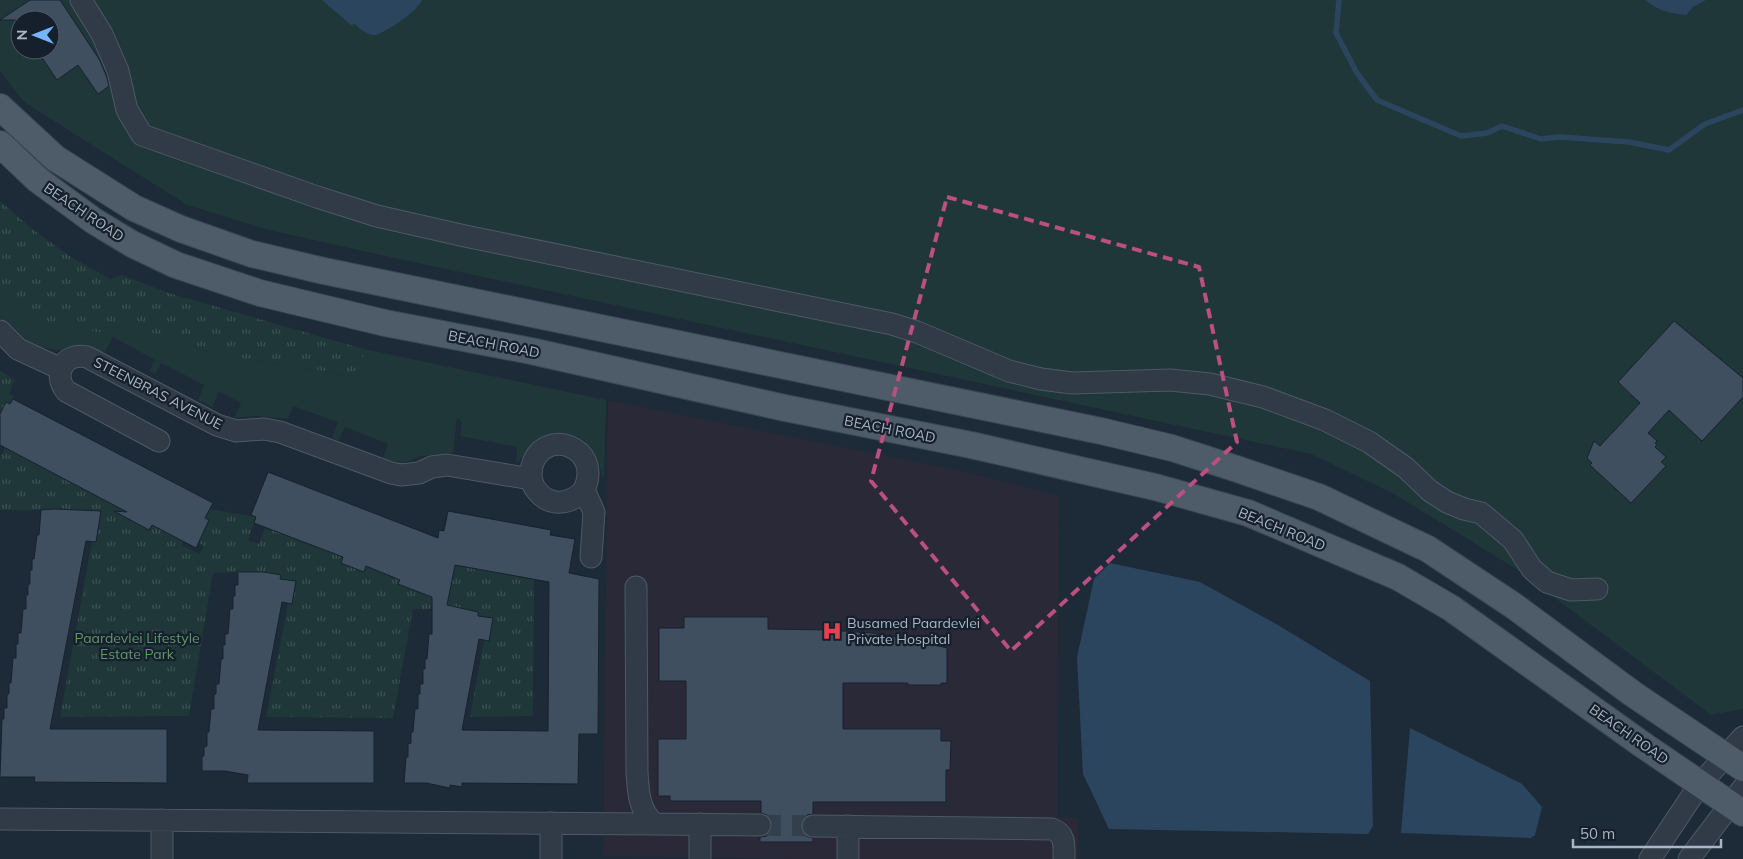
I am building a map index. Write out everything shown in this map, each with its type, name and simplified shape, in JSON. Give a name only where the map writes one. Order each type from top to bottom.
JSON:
[{"type":"main road","name":"BEACH ROAD","points":[[0,107],[55,158],[134,208],[181,229],[252,254],[324,271],[1101,431],[1172,448],[1319,498],[1428,549],[1514,606],[1633,694],[1734,762]]},
{"type":"main road","name":"BEACH ROAD","points":[[0,144],[38,180],[94,221],[132,244],[176,265],[260,292],[385,323],[531,351],[785,408],[971,445],[1155,487],[1248,513],[1398,577],[1451,608],[1700,784],[1739,801]]},
{"type":"street","points":[[81,0],[102,34],[118,71],[127,110],[142,135],[316,197],[377,216],[465,236],[892,324],[917,332],[1009,371],[1041,379],[1072,383],[1170,380],[1210,384],[1263,397],[1325,420],[1369,442],[1406,468],[1430,492],[1447,502],[1481,513],[1512,540],[1532,569],[1547,582],[1570,590],[1597,589]]},
{"type":"street","points":[[0,331],[18,349],[61,369],[60,381],[66,391],[159,441]]},
{"type":"street","name":"STEENBRAS AVENUE","points":[[61,369],[69,359],[87,357],[217,425],[236,431],[264,428],[280,432],[391,473],[419,474],[439,465],[447,465],[531,479]]},
{"type":"street","points":[[556,444],[575,448],[582,454],[589,472],[584,490],[571,500],[554,502],[539,494],[531,479],[531,469],[539,452],[556,444]]},
{"type":"street","points":[[584,490],[594,512],[591,557]]},
{"type":"street","points":[[636,587],[638,791],[644,811],[655,824]]},
{"type":"street","points":[[1650,859],[1700,784],[1734,762],[1743,737]]},
{"type":"street","points":[[1689,859],[1739,801]]},
{"type":"street","points":[[0,819],[760,825]]},
{"type":"street","points":[[162,820],[162,859]]},
{"type":"street","points":[[551,823],[551,859]]},
{"type":"street","points":[[700,824],[700,859]]},
{"type":"street","points":[[813,826],[1052,829],[1060,833],[1064,841],[1064,859]]},
{"type":"street","points":[[848,826],[848,859]]},
{"type":"highlighted area","points":[[947,197],[1199,267],[1237,442],[1011,651],[871,481]]},
{"type":"shaded area","name":"Busamed Paardevlei Private Hospital","points":[[608,400],[957,470],[1059,496],[1057,817],[1078,818],[1078,859],[791,859],[603,856]]},
{"type":"green space","points":[[0,0],[1743,0],[1743,709],[1711,715],[1515,568],[1394,494],[1311,454],[269,230],[187,205],[24,102],[0,71]]},
{"type":"green space","points":[[0,201],[31,228],[68,255],[110,279],[122,275],[169,293],[364,349],[360,377],[216,354],[125,324],[106,333],[57,327],[37,320],[18,308],[0,293]]},
{"type":"green space","points":[[0,293],[18,308],[37,320],[57,327],[106,333],[125,324],[216,354],[359,377],[364,349],[606,400],[604,480],[590,446],[577,437],[568,435],[542,439],[516,463],[517,447],[460,436],[462,422],[457,418],[453,453],[421,456],[399,463],[383,458],[388,444],[345,427],[338,441],[332,438],[338,422],[293,406],[288,419],[256,416],[234,418],[241,403],[219,392],[212,407],[198,400],[204,385],[161,363],[155,374],[149,371],[155,360],[113,337],[105,352],[57,350],[41,347],[26,340],[12,326],[0,318]]},
{"type":"green space","points":[[0,370],[15,380],[9,394],[14,396],[0,412]]},
{"type":"green space","name":"Paardevlei Lifestyle Estate Park","points":[[5,448],[130,513],[127,518],[149,529],[152,525],[184,541],[182,545],[200,554],[204,546],[194,540],[203,532],[209,520],[205,518],[210,509],[256,517],[248,540],[259,544],[265,527],[343,557],[364,572],[366,566],[400,580],[399,583],[455,565],[534,579],[533,716],[470,717],[484,640],[493,619],[478,616],[478,612],[463,609],[413,609],[393,718],[266,717],[288,603],[292,604],[296,582],[280,579],[281,575],[247,572],[213,573],[189,716],[60,717],[92,541],[96,542],[100,519],[85,517],[70,510],[0,510],[0,457]]},
{"type":"water","points":[[322,0],[422,0],[415,9],[401,20],[386,30],[372,35],[364,32],[355,24],[351,25]]},
{"type":"water","points":[[1645,0],[1706,0],[1693,7],[1686,15],[1664,11]]},
{"type":"water","points":[[1110,563],[1200,582],[1278,625],[1370,681],[1373,826],[1368,834],[1109,829],[1083,774],[1077,657],[1094,579]]},
{"type":"water","points":[[1410,728],[1522,784],[1542,807],[1535,835],[1531,838],[1401,833]]},
{"type":"building","points":[[30,0],[60,0],[99,59],[109,86],[98,94],[78,65],[57,80],[44,60],[60,60],[60,10],[15,10]]},
{"type":"building","points":[[10,13],[10,20],[0,20]]},
{"type":"building","points":[[1674,321],[1743,378],[1743,397],[1702,441],[1669,410],[1648,433],[1657,441],[1655,447],[1666,457],[1661,462],[1666,466],[1631,503],[1590,465],[1592,463],[1587,458],[1594,441],[1600,446],[1640,403],[1618,382]]},
{"type":"building","points":[[13,399],[213,503],[205,518],[209,520],[196,548],[152,525],[149,530],[114,511],[127,512],[0,445],[0,414],[6,402],[10,404]]},
{"type":"building","points":[[268,472],[438,538],[439,530],[444,531],[448,511],[551,530],[550,535],[575,539],[569,573],[599,579],[598,734],[579,734],[578,784],[462,783],[462,787],[450,785],[450,788],[426,783],[404,783],[408,744],[411,743],[415,709],[418,709],[420,684],[423,684],[423,669],[425,669],[425,659],[427,659],[429,634],[432,634],[432,597],[398,584],[400,580],[366,566],[364,572],[341,563],[343,557],[254,523],[256,517],[251,515]],"holes":[[[455,565],[549,582],[548,731],[462,730],[479,639],[489,641],[493,618],[478,616],[478,612],[447,605]]]},
{"type":"building","points":[[41,510],[101,511],[96,542],[86,541],[50,729],[167,729],[167,783],[34,782],[35,777],[0,777],[2,719],[4,719],[4,708],[7,708],[7,694],[9,694],[9,683],[11,683],[13,658],[16,658],[18,633],[21,633],[23,609],[26,609],[26,595],[28,595],[30,570],[32,570],[32,559],[34,559],[37,535],[39,535]]},
{"type":"building","points":[[238,572],[264,572],[281,575],[280,579],[296,581],[292,604],[282,602],[258,730],[374,731],[374,783],[247,783],[248,775],[225,771],[202,771],[202,756],[204,756],[204,747],[207,746],[207,732],[209,732],[211,709],[214,709],[216,684],[219,684],[223,645],[225,645],[225,634],[228,634],[230,609],[233,609],[235,585],[238,585]]},
{"type":"building","points":[[684,617],[768,617],[768,629],[871,633],[910,639],[947,648],[947,683],[941,683],[941,685],[908,685],[908,683],[843,683],[843,729],[941,729],[941,741],[951,741],[950,770],[946,770],[946,802],[813,802],[813,814],[807,815],[803,819],[801,826],[802,832],[806,836],[813,838],[813,842],[760,842],[760,837],[767,836],[772,825],[771,818],[761,813],[761,801],[670,801],[670,796],[658,796],[658,739],[686,739],[686,681],[659,681],[659,628],[684,628]]},
{"type":"waterway","points":[[1339,0],[1336,33],[1357,73],[1377,100],[1461,136],[1487,133],[1502,126],[1541,139],[1560,137],[1629,142],[1669,150],[1705,124],[1743,110]]},
{"type":"tunnel","points":[[760,825],[813,826]]},
{"type":"place","name":"Busamed Paardevlei Private Hospital","points":[[832,631]]}]
